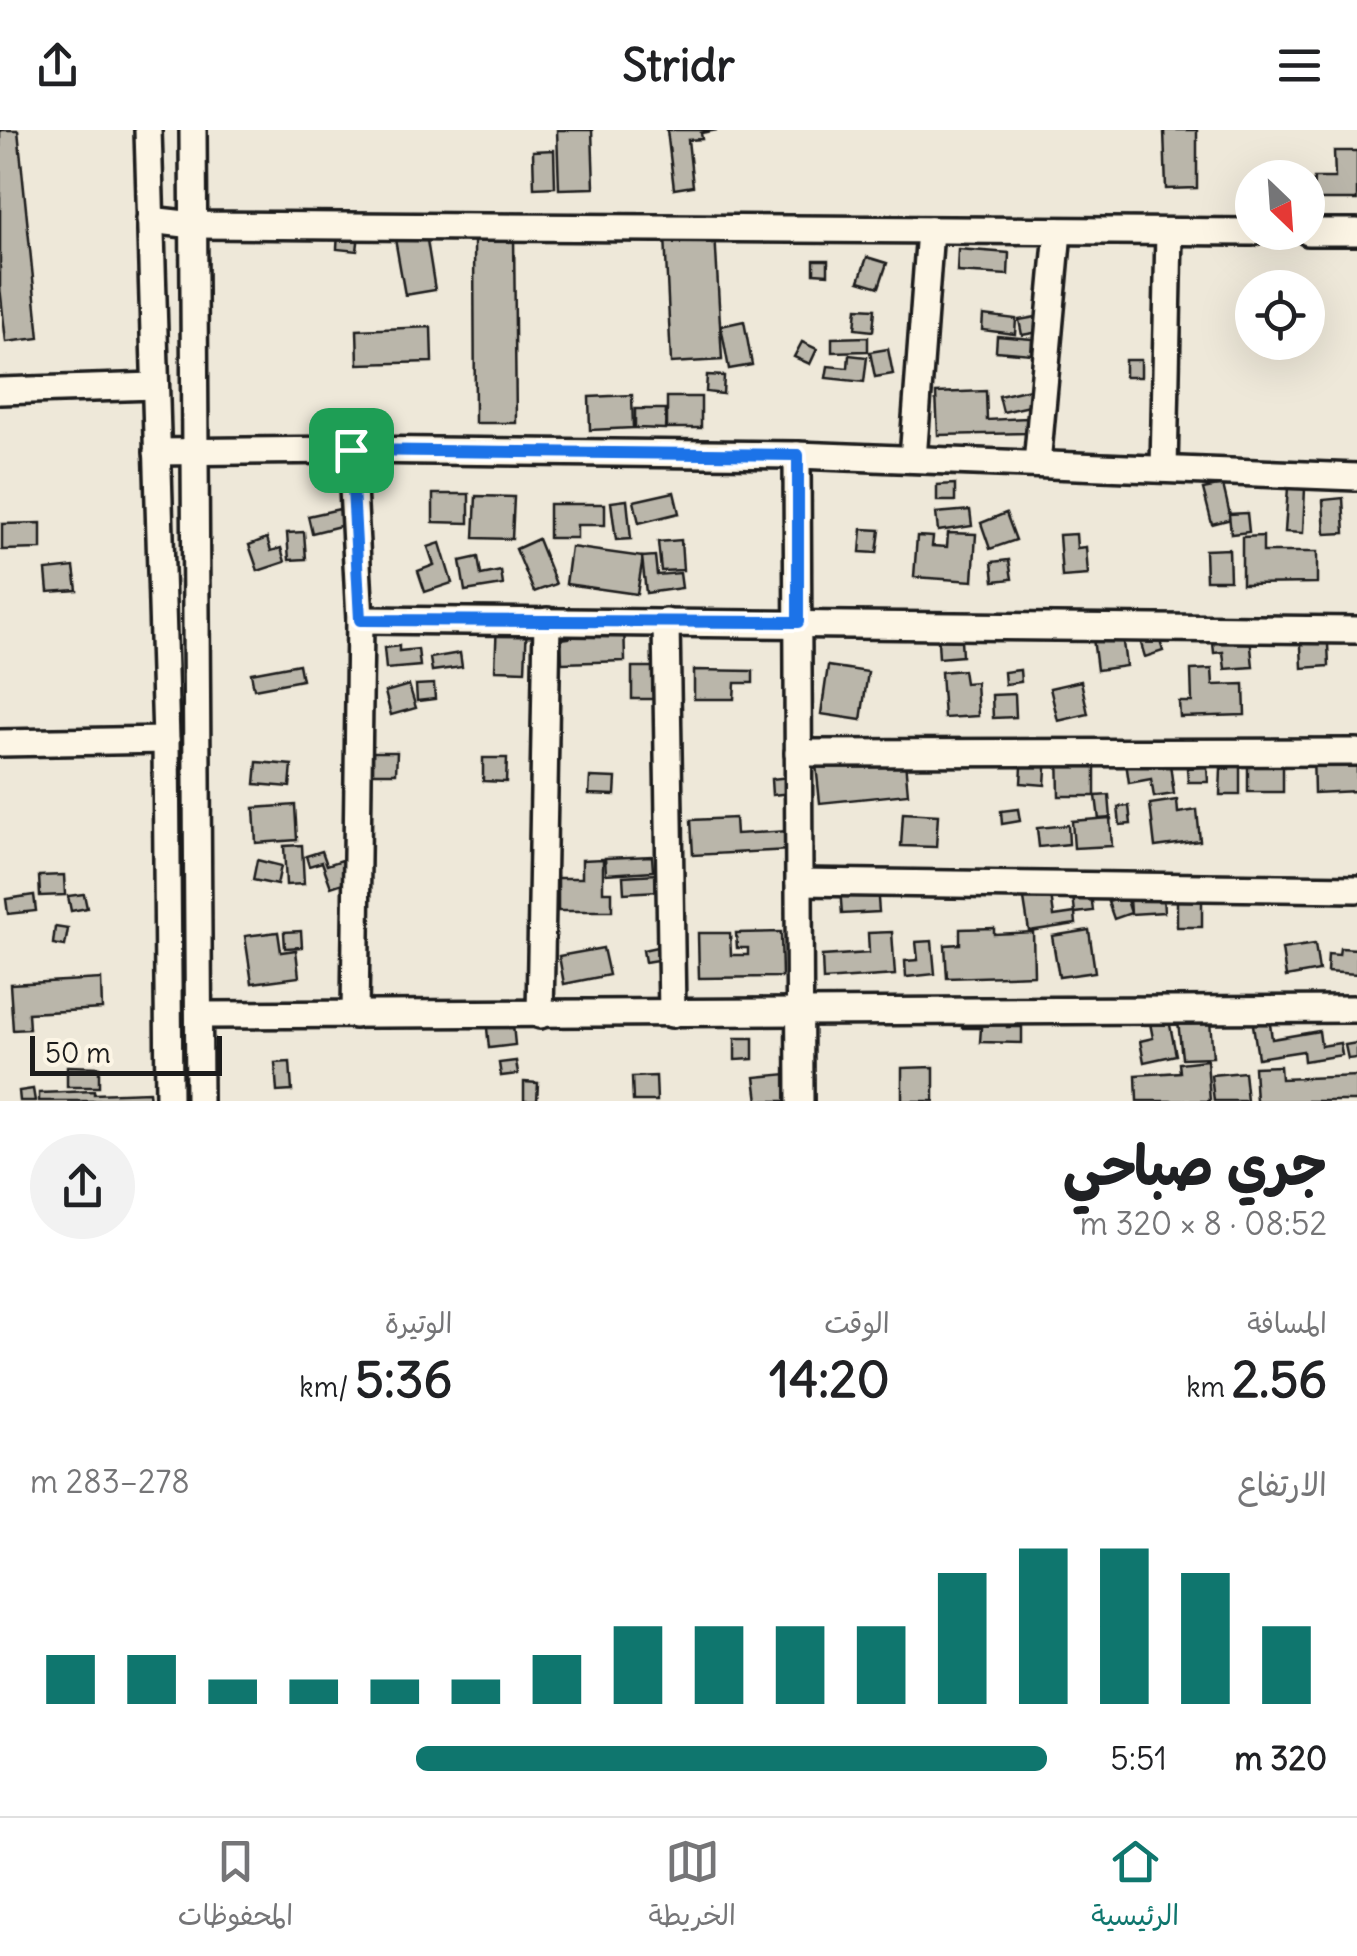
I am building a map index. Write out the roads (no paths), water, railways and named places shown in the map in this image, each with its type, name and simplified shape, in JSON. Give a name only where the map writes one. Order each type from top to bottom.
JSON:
[{"type":"street","points":[[148,130],[166,740],[169,1101]]},
{"type":"street","points":[[193,130],[199,1101]]},
{"type":"street","points":[[150,220],[194,224],[1235,232]]},
{"type":"street","points":[[914,459],[930,230]]},
{"type":"street","points":[[1037,464],[1058,231]]},
{"type":"street","points":[[1164,469],[1169,232]]},
{"type":"street","points":[[1325,232],[1357,232]]},
{"type":"street","points":[[0,391],[155,386]]},
{"type":"street","points":[[351,450],[360,620],[355,1015]]},
{"type":"street","points":[[157,452],[798,455],[1357,476]]},
{"type":"street","points":[[798,455],[800,1101]]},
{"type":"street","points":[[360,620],[1357,630]]},
{"type":"street","points":[[540,1015],[548,621]]},
{"type":"street","points":[[666,622],[672,1014]]},
{"type":"street","points":[[0,743],[166,740]]},
{"type":"street","points":[[798,753],[1357,752]]},
{"type":"street","points":[[799,882],[1357,889]]},
{"type":"street","points":[[200,1016],[1357,1009]]}]
